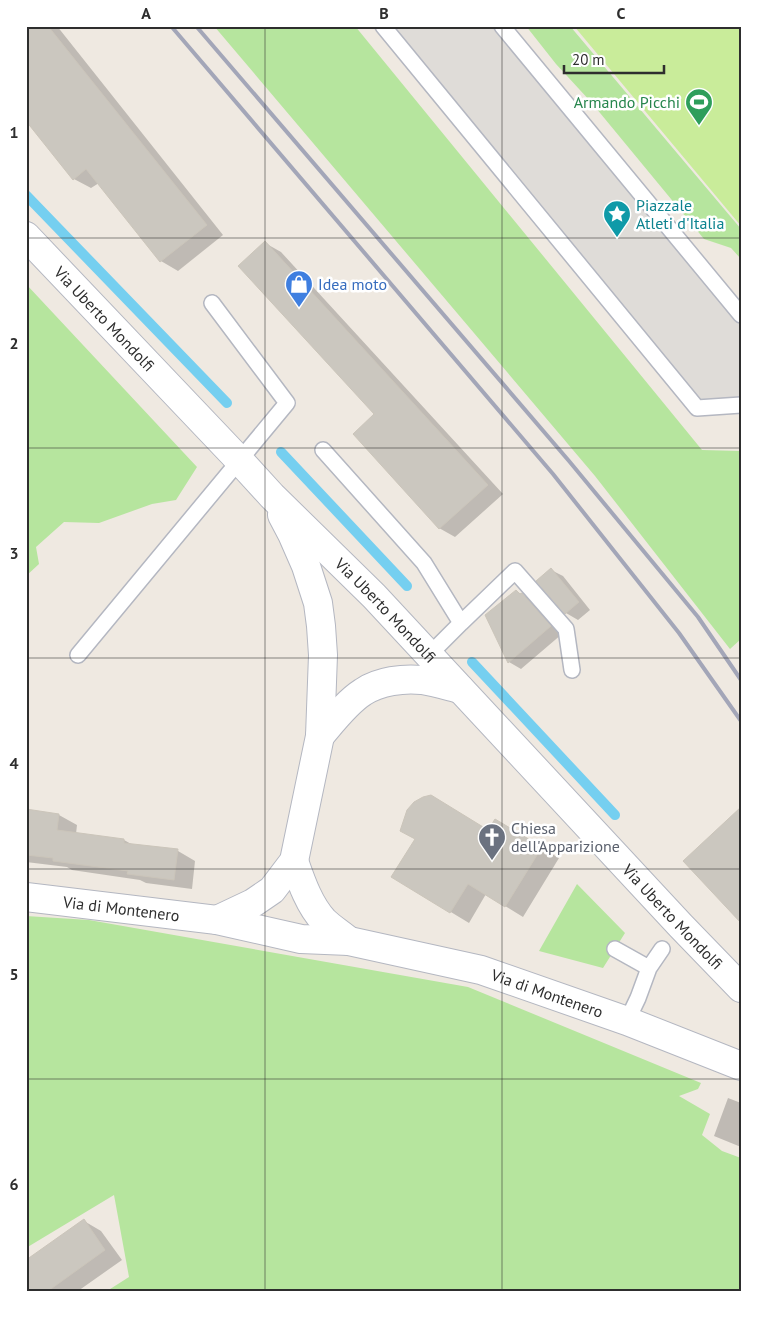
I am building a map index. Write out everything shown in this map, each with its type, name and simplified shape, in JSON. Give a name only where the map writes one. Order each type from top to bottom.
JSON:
[{"type":"main road","name":"Via Uberto Mondolfi","points":[[26,236],[272,496],[374,596],[741,988]]},
{"type":"main road","points":[[217,920],[253,903],[272,890],[294,861],[320,736],[323,655],[318,603],[292,534],[272,496]]},
{"type":"main road","points":[[320,736],[342,711],[363,692],[382,684],[395,680],[422,680],[460,689]]},
{"type":"main road","name":"Via di Montenero","points":[[294,861],[308,896],[324,921],[349,940]]},
{"type":"main road","name":"Via di Montenero","points":[[26,897],[217,920],[301,939],[349,940],[481,970],[627,1021],[741,1066]]},
{"type":"lane","points":[[383,26],[697,408],[741,405]]},
{"type":"lane","points":[[502,26],[741,315]]},
{"type":"lane","points":[[78,656],[287,402],[212,303]]},
{"type":"lane","points":[[322,450],[424,563],[461,623]]},
{"type":"lane","points":[[429,655],[515,572],[566,629],[572,670]]},
{"type":"lane","points":[[627,1021],[650,968],[662,948]]},
{"type":"lane","points":[[615,949],[650,968]]},
{"type":"green space","points":[[214,26],[355,26],[702,450],[741,451],[741,639],[730,649],[595,476]]},
{"type":"green space","points":[[526,26],[570,26],[741,229],[741,259],[731,248],[704,239]]},
{"type":"green space","name":"Armando Picchi","points":[[574,26],[741,26],[741,226]]},
{"type":"green space","points":[[26,284],[197,467],[176,500],[152,504],[99,523],[64,522],[36,547],[39,564],[26,576]]},
{"type":"green space","points":[[577,884],[625,933],[603,968],[539,951]]},
{"type":"green space","points":[[26,916],[89,920],[468,987],[701,1083],[698,1089],[679,1096],[710,1114],[702,1135],[722,1151],[741,1158],[741,1291],[107,1291],[129,1277],[114,1195],[26,1248]]},
{"type":"shaded area","name":"Piazzale Atleti d'Italia","points":[[383,26],[502,26],[741,315],[741,405],[697,408]]},
{"type":"building","points":[[26,26],[48,26],[207,225],[160,262],[86,169],[73,180],[26,121]]},
{"type":"building","points":[[265,241],[488,485],[439,529],[353,434],[374,414],[238,266]]},
{"type":"building","points":[[551,568],[579,602],[565,614],[536,581]]},
{"type":"building","points":[[516,590],[520,594],[522,593],[551,626],[508,663],[485,615]]},
{"type":"building","name":"Chiesa dell'Apparizione","points":[[431,795],[488,830],[495,819],[542,847],[505,907],[468,884],[450,913],[391,877],[415,839],[400,831],[407,810],[414,802]]},
{"type":"building","points":[[741,807],[741,923],[683,861]]},
{"type":"building","points":[[26,809],[59,814],[57,830],[124,839],[124,843],[178,849],[174,880],[127,874],[128,871],[53,861],[53,858],[26,855]]},
{"type":"building","points":[[84,1219],[105,1250],[48,1291],[26,1291],[26,1260]]},
{"type":"waterway","points":[[26,195],[227,403]]},
{"type":"waterway","points":[[281,452],[407,586]]},
{"type":"waterway","points":[[472,662],[615,815]]},
{"type":"railway","points":[[171,26],[553,474],[679,633],[741,721]]},
{"type":"railway","points":[[196,26],[569,461],[698,617],[741,680]]},
{"type":"place","name":"Armando Picchi","points":[[699,126]]},
{"type":"place","name":"Piazzale Atleti d'Italia","points":[[617,238]]},
{"type":"place","name":"Idea moto","points":[[299,308]]},
{"type":"place","name":"Chiesa dell'Apparizione","points":[[492,861]]}]
